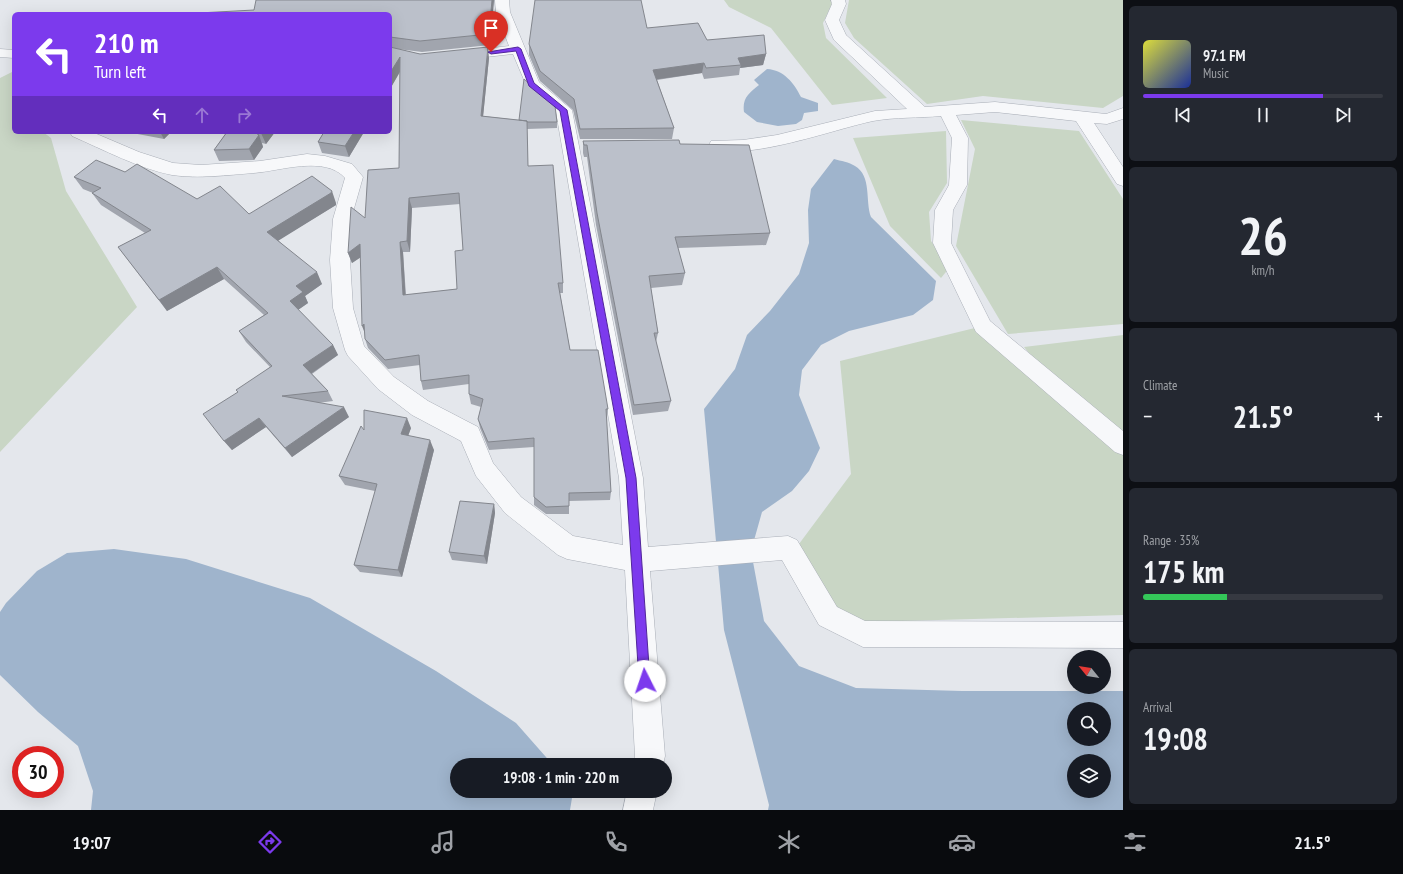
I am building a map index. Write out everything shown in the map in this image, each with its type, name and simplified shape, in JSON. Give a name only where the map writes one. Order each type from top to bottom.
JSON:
[{"type":"street","points":[[502,0],[502,12],[532,84],[564,110],[580,147],[631,478],[650,758]]},
{"type":"street","points":[[838,0],[839,4],[832,20],[839,37],[897,92],[922,113]]},
{"type":"street","points":[[444,57],[518,49]]},
{"type":"street","points":[[0,53],[12,54]]},
{"type":"street","points":[[698,146],[743,145],[778,140],[875,116],[995,107],[1107,119],[1123,113]]},
{"type":"street","points":[[946,111],[960,138],[958,185],[944,210],[942,243],[983,326],[1123,444]]},
{"type":"street","points":[[1081,116],[1123,180]]},
{"type":"street","points":[[83,134],[133,156],[172,168],[202,171],[260,167],[308,160],[325,162],[346,168],[354,178],[342,219],[340,260],[343,308],[355,350],[391,387],[420,408],[470,434],[484,469],[513,505],[567,547],[636,560],[788,548],[828,616],[863,634],[1123,635]]},
{"type":"street","points":[[638,810],[641,798]]},
{"type":"green space","points":[[724,0],[831,0],[832,4],[823,23],[826,38],[887,98],[832,105],[771,28],[729,7]]},
{"type":"green space","points":[[849,0],[1123,0],[1123,96],[1103,108],[983,96],[927,104],[854,38],[845,23]]},
{"type":"green space","points":[[12,72],[12,134],[46,134],[51,138],[66,191],[137,307],[0,452],[0,78]]},
{"type":"green space","points":[[961,120],[1079,131],[1123,199],[1123,324],[1008,334],[956,246],[975,149]]},
{"type":"green space","points":[[946,131],[947,183],[929,212],[931,241],[950,267],[941,278],[890,226],[853,138]]},
{"type":"green space","points":[[983,326],[1123,453],[1123,615],[867,622],[835,606],[799,544],[851,474],[840,361]]},
{"type":"green space","points":[[1123,335],[1123,437],[1039,365],[1024,347]]},
{"type":"water","points":[[767,69],[778,72],[788,78],[801,97],[818,103],[818,111],[804,113],[802,120],[796,124],[778,126],[757,122],[744,112],[745,99],[749,93],[759,85],[754,80]]},
{"type":"water","points":[[834,159],[855,166],[860,170],[866,182],[871,217],[936,281],[933,300],[913,315],[849,331],[821,345],[802,370],[799,395],[820,448],[809,471],[792,491],[762,512],[751,551],[764,621],[799,666],[856,688],[962,691],[1067,691],[1067,694],[1111,694],[1111,691],[1123,691],[1123,810],[768,810],[769,805],[724,630],[704,409],[735,369],[747,335],[770,311],[799,274],[809,243],[808,210],[811,189]]},
{"type":"water","points":[[114,549],[186,559],[310,598],[436,671],[516,723],[547,758],[450,758],[450,798],[572,798],[570,810],[91,810],[93,791],[78,746],[38,712],[0,675],[0,612],[6,603],[37,571],[67,553]]},
{"type":"building","points":[[256,0],[492,0],[489,34],[420,41],[392,37],[392,12],[217,12],[254,10]]},
{"type":"building","points":[[535,0],[641,0],[647,28],[698,23],[707,40],[764,35],[766,54],[738,58],[741,65],[706,68],[704,63],[653,70],[674,128],[580,129],[574,99],[540,71],[529,44]]},
{"type":"building","points":[[392,47],[420,54],[488,47],[481,116],[527,121],[528,166],[553,165],[563,283],[558,283],[570,350],[598,350],[608,409],[606,409],[611,492],[569,493],[569,506],[546,507],[534,497],[534,438],[488,442],[478,419],[483,399],[469,394],[469,375],[421,381],[419,355],[385,360],[365,339],[364,324],[362,326],[360,244],[348,253],[351,207],[365,218],[368,170],[399,168],[400,57],[392,70]],"holes":[[[459,193],[463,250],[455,251],[457,289],[403,295],[400,242],[407,241],[409,198]]]},
{"type":"building","points":[[524,79],[555,106],[557,122],[527,122],[519,120]]},
{"type":"building","points":[[226,134],[259,135],[249,149],[214,150]]},
{"type":"building","points":[[323,134],[353,134],[345,146],[318,142]]},
{"type":"building","points":[[679,140],[680,144],[749,145],[770,233],[675,237],[685,273],[649,276],[658,333],[654,333],[671,401],[634,405],[597,213],[587,145],[584,145],[583,141]]},
{"type":"building","points":[[96,160],[125,172],[137,164],[197,199],[220,186],[249,214],[312,176],[332,191],[267,232],[317,272],[296,286],[303,292],[290,301],[333,345],[303,365],[328,391],[282,396],[344,407],[285,448],[259,418],[224,441],[203,414],[238,392],[236,390],[272,366],[239,331],[268,313],[217,267],[159,300],[118,247],[151,230],[92,193],[101,188],[74,177]]},
{"type":"building","points":[[364,410],[407,418],[401,434],[430,440],[398,570],[354,565],[377,484],[339,476],[361,426],[364,430]]},
{"type":"building","points":[[460,501],[494,504],[484,556],[449,552]]},
{"type":"route","points":[[491,52],[518,49],[532,84],[564,110],[572,147],[631,478],[645,681]]}]
